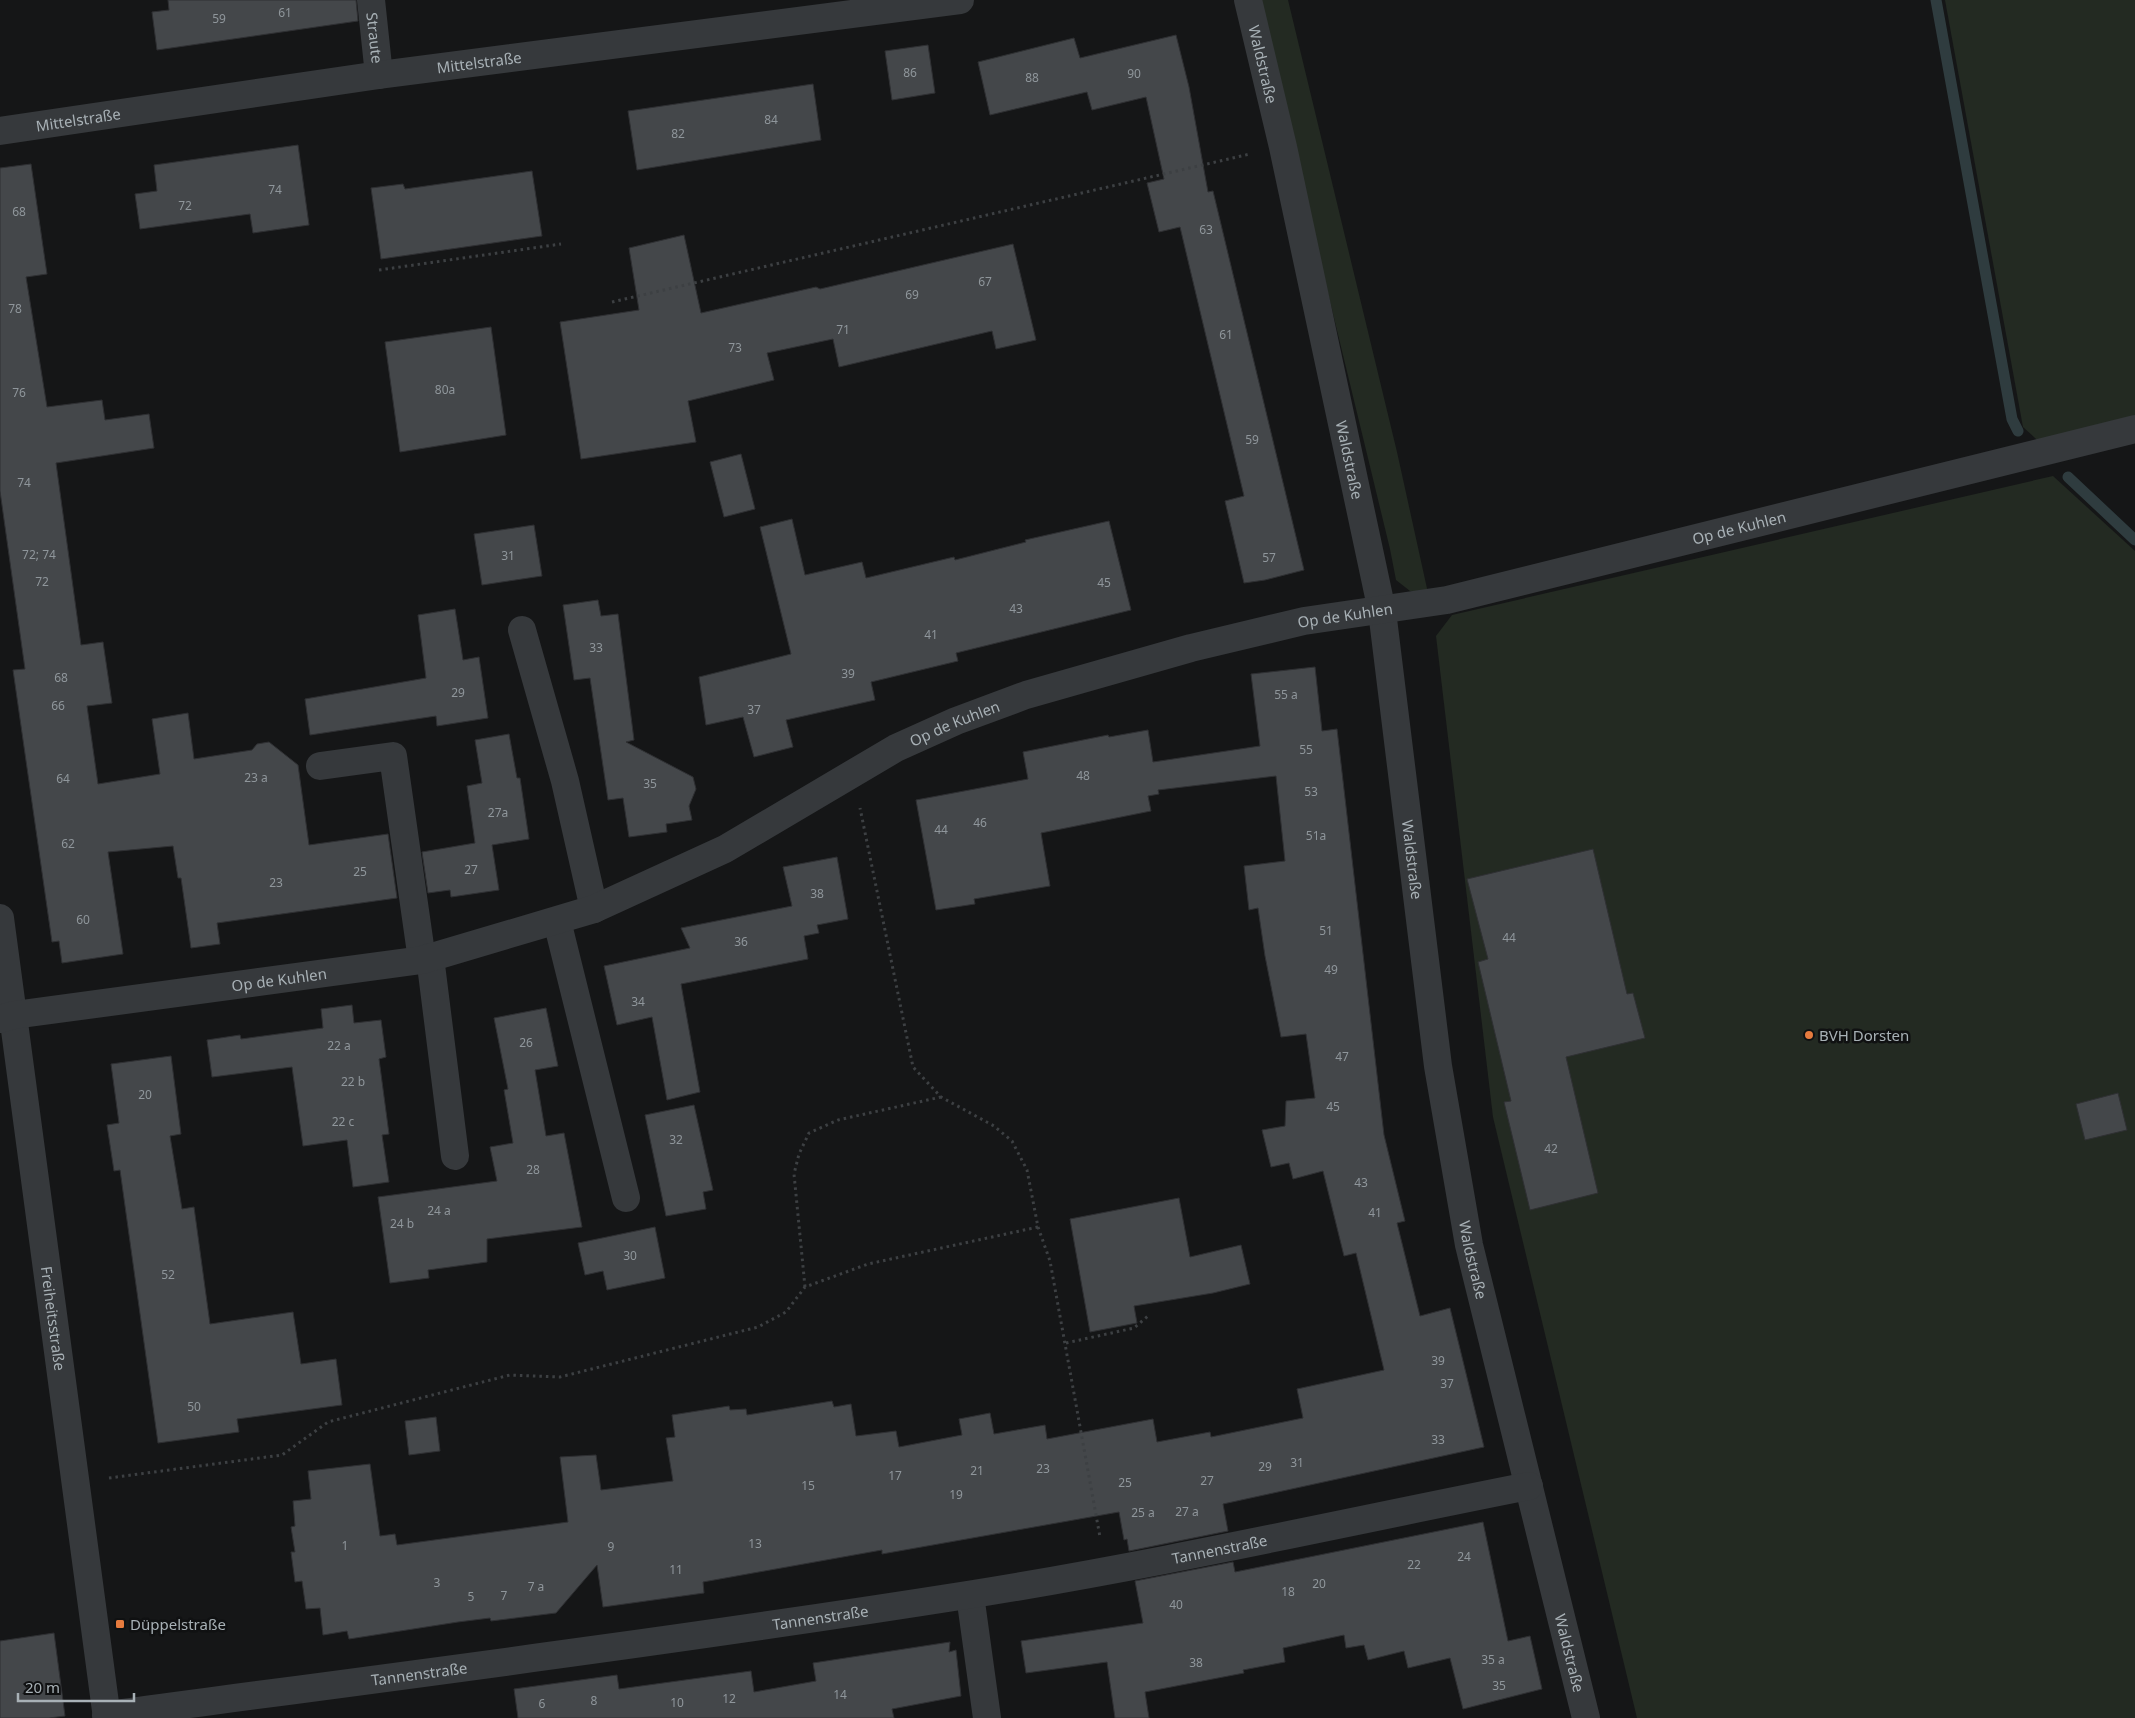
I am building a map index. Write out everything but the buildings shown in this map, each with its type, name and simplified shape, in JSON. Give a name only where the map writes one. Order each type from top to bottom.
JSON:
[{"type":"street","name":"Straute","points":[[370,0],[379,75]]},
{"type":"street","name":"Mittelstraße","points":[[0,131],[379,75],[960,0]]},
{"type":"street","name":"Waldstraße","points":[[1248,0],[1282,147],[1382,611],[1438,1066],[1469,1245],[1586,1718]]},
{"type":"street","name":"Op de Kuhlen","points":[[7,1017],[426,958],[594,909],[725,849],[896,748],[1026,695],[1191,648],[1304,621],[1447,600],[2135,429]]},
{"type":"street","points":[[522,630],[565,781],[594,909]]},
{"type":"street","points":[[320,766],[392,756],[426,958],[455,1156]]},
{"type":"street","name":"Freiheitsstraße","points":[[0,918],[7,1017],[75,1483],[106,1716]]},
{"type":"street","points":[[556,921],[626,1198]]},
{"type":"street","name":"Tannenstraße","points":[[106,1716],[650,1642],[970,1595],[1105,1571],[1529,1486]]},
{"type":"street","points":[[970,1595],[987,1718]]},
{"type":"path","points":[[612,302],[1282,147]]},
{"type":"path","points":[[379,270],[561,244]]},
{"type":"path","points":[[853,773],[913,1067],[941,1097],[994,1126],[1012,1141],[1027,1170],[1038,1227],[1050,1261],[1066,1343],[1105,1571]]},
{"type":"path","points":[[804,1287],[794,1174],[809,1133],[838,1120],[941,1097]]},
{"type":"path","points":[[75,1483],[282,1455],[328,1422],[510,1375],[560,1377],[758,1328],[786,1312],[804,1287],[868,1264],[1038,1227]]},
{"type":"path","points":[[1066,1343],[1134,1328],[1148,1316]]},
{"type":"shaded area","points":[[1257,0],[1288,0],[1397,452],[1428,593],[1410,591],[1396,580]]},
{"type":"shaded area","points":[[1945,0],[2135,0],[2135,426],[2047,449],[2023,427]]},
{"type":"shaded area","name":"BVH Dorsten","points":[[2053,476],[2135,551],[2135,1718],[1637,1718],[1493,1117],[1436,636],[1452,615]]},
{"type":"waterway","points":[[1936,0],[2012,419],[2018,431]]},
{"type":"waterway","points":[[2068,477],[2135,540]]},
{"type":"place","name":"BVH Dorsten","points":[[1809,1035]]},
{"type":"place","name":"Düppelstraße","points":[[120,1624]]}]
